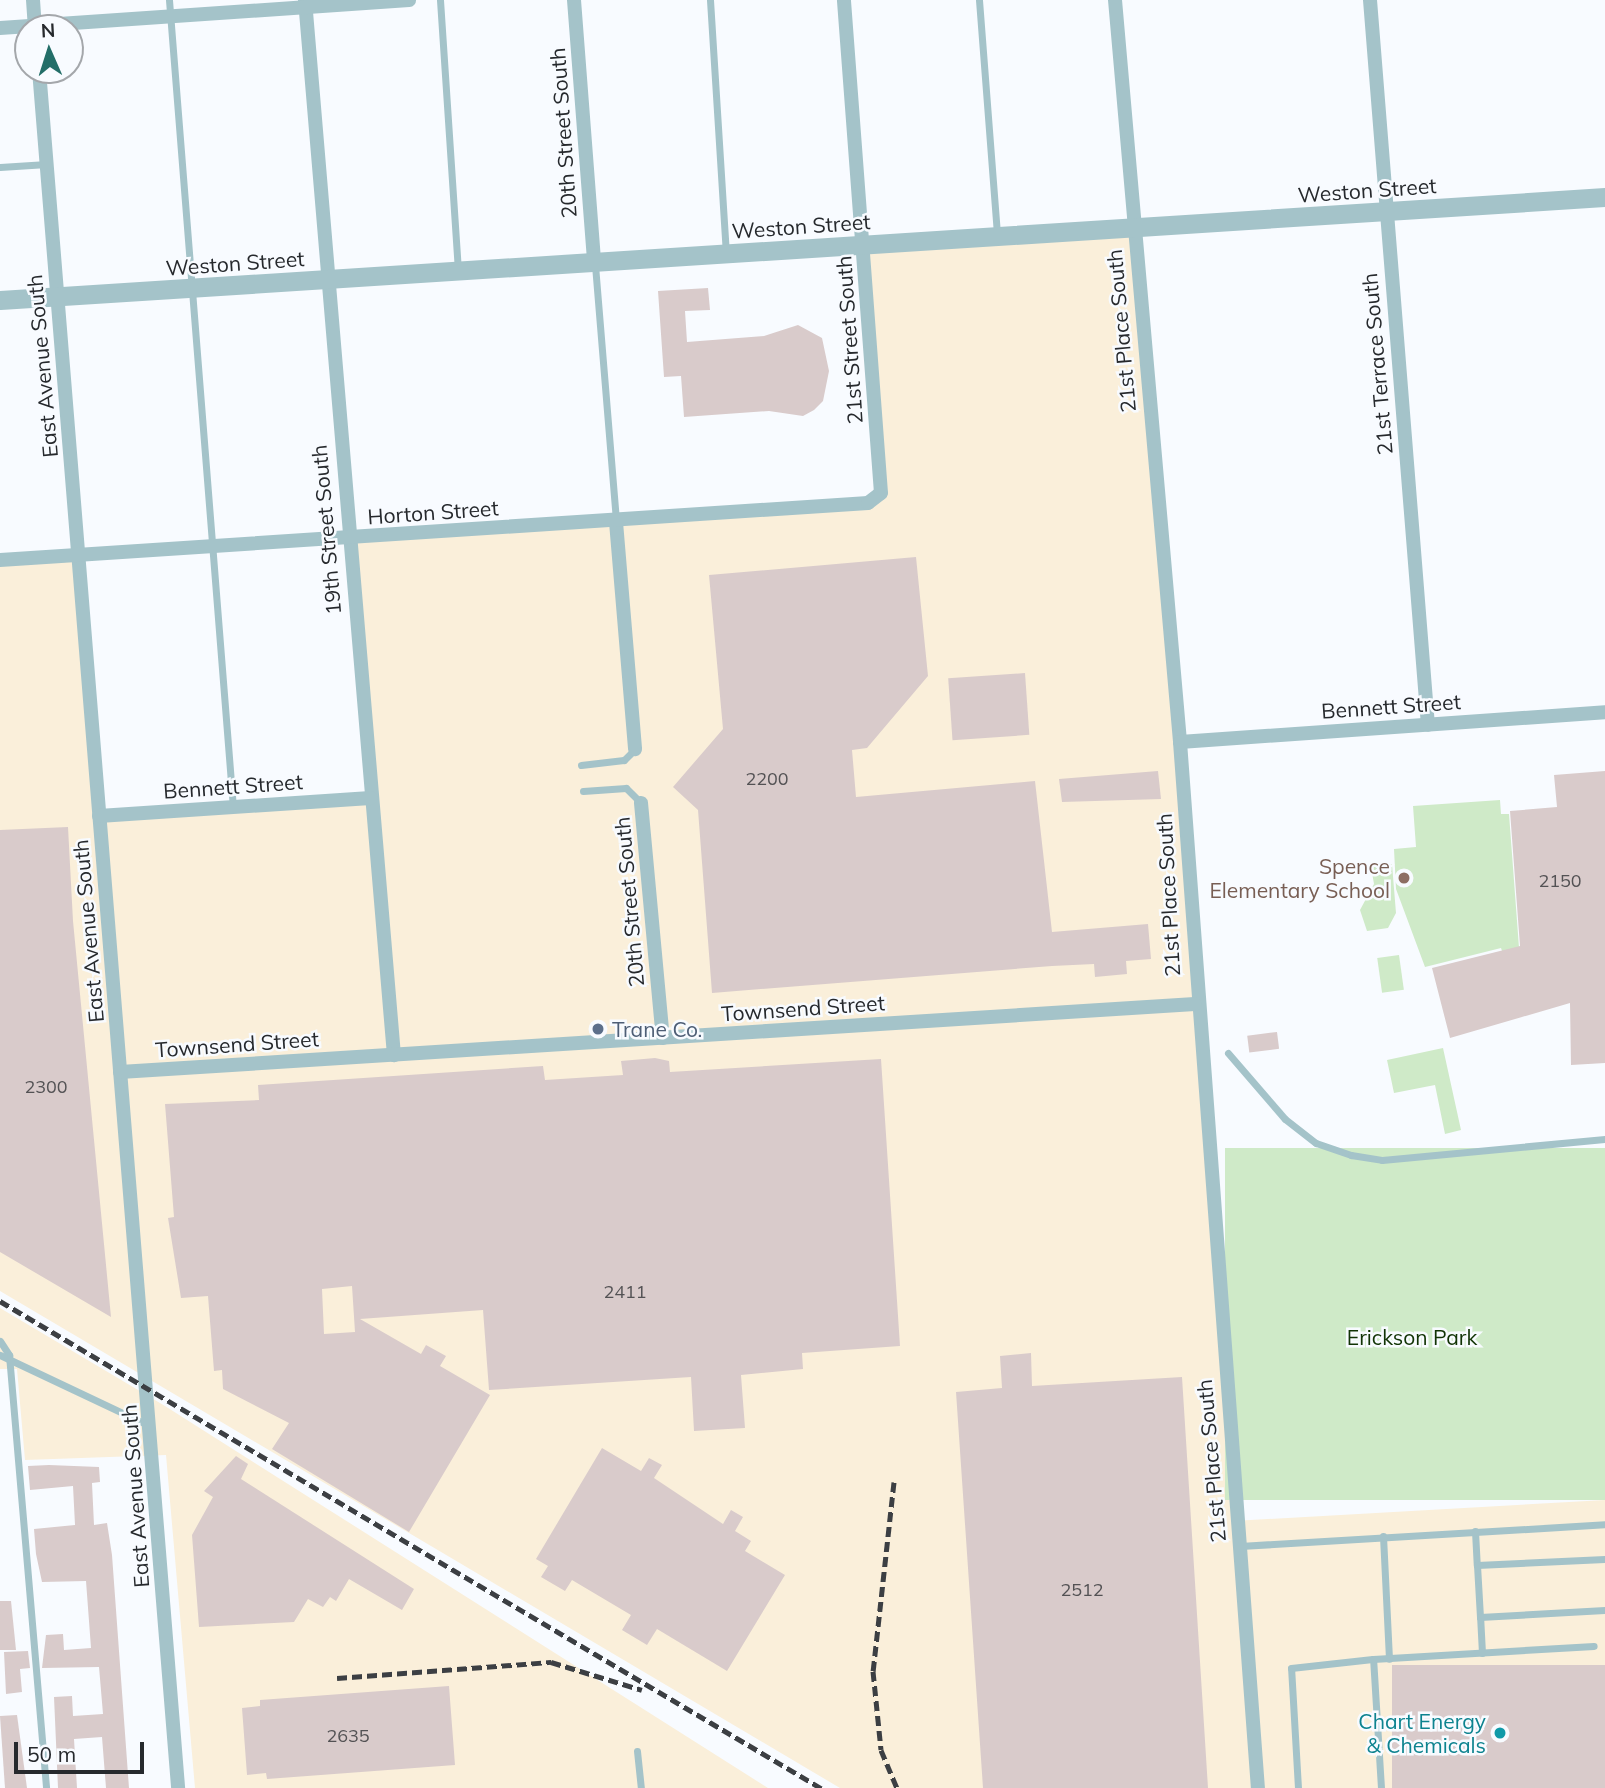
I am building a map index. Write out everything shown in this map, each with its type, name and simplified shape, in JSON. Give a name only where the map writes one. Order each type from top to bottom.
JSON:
[{"type":"street","points":[[84,23],[305,3],[409,0]]},
{"type":"street","name":"20th Street South","points":[[574,0],[594,262]]},
{"type":"street","name":"21st Street South","points":[[844,0],[881,493],[868,503]]},
{"type":"street","name":"21st Place South","points":[[1115,0],[1180,742],[1195,1004],[1258,1788]]},
{"type":"street","name":"21st Terrace South","points":[[1370,0],[1427,725]]},
{"type":"street","name":"19th Street South","points":[[305,3],[325,280],[394,1055]]},
{"type":"street","name":"East Avenue South","points":[[40,84],[151,1427],[178,1788]]},
{"type":"street","name":"Weston Street","points":[[0,300],[1605,197]]},
{"type":"street","name":"Horton Street","points":[[0,560],[616,522],[868,503]]},
{"type":"street","points":[[616,522],[635,750]]},
{"type":"street","name":"Bennett Street","points":[[1180,742],[1605,712]]},
{"type":"street","name":"Bennett Street","points":[[99,816],[370,798]]},
{"type":"street","name":"20th Street South","points":[[641,803],[663,1038]]},
{"type":"street","name":"Townsend Street","points":[[120,1072],[1195,1004]]},
{"type":"lane","points":[[169,0],[233,807]]},
{"type":"lane","points":[[440,0],[458,271]]},
{"type":"lane","points":[[710,0],[726,254]]},
{"type":"lane","points":[[979,0],[997,236]]},
{"type":"lane","points":[[0,167],[47,164]]},
{"type":"lane","points":[[594,262],[616,522]]},
{"type":"lane","points":[[581,765],[624,760],[635,750]]},
{"type":"lane","points":[[583,791],[626,788],[641,803]]},
{"type":"lane","points":[[1228,1053],[1285,1119],[1317,1143],[1351,1155],[1382,1160],[1605,1139]]},
{"type":"lane","points":[[0,1341],[9,1355],[46,1788]]},
{"type":"lane","points":[[0,1355],[9,1355],[151,1427]]},
{"type":"lane","points":[[1240,1546],[1605,1524]]},
{"type":"lane","points":[[1475,1531],[1482,1653]]},
{"type":"lane","points":[[1383,1536],[1389,1659]]},
{"type":"lane","points":[[1477,1565],[1605,1559]]},
{"type":"lane","points":[[1480,1616],[1605,1610]]},
{"type":"lane","points":[[1298,1788],[1291,1668],[1373,1659],[1594,1646]]},
{"type":"lane","points":[[1373,1659],[1381,1788]]},
{"type":"lane","points":[[638,1751],[641,1788]]},
{"type":"shaded area","name":"Trane Co.","points":[[1133,228],[1180,742],[1233,1521],[1605,1500],[1605,1788],[840,1788],[0,1291],[0,560],[78,556],[100,816],[370,798],[347,539],[868,503],[881,492],[863,245]]},
{"type":"shaded area","points":[[0,1308],[165,1406],[768,1788],[195,1788],[166,1455],[25,1460],[17,1369],[0,1369]]},
{"type":"green space","points":[[1500,800],[1501,814],[1509,814],[1520,961],[1506,963],[1501,948],[1425,967],[1396,889],[1394,849],[1416,847],[1413,806]]},
{"type":"green space","points":[[1392,864],[1396,913],[1388,928],[1367,931],[1360,910],[1374,884],[1371,867]]},
{"type":"green space","points":[[1399,955],[1404,990],[1382,993],[1377,958]]},
{"type":"green space","points":[[1443,1048],[1461,1130],[1445,1134],[1435,1085],[1394,1093],[1387,1060]]},
{"type":"green space","name":"Erickson Park","points":[[1225,1148],[1605,1148],[1605,1500],[1225,1500]]},
{"type":"building","points":[[708,288],[710,310],[685,311],[687,342],[764,336],[798,325],[822,338],[829,371],[823,401],[814,410],[803,416],[769,411],[684,417],[681,376],[664,377],[658,291]]},
{"type":"building","points":[[916,557],[928,676],[867,748],[852,750],[856,797],[1035,781],[1052,932],[1148,924],[1151,959],[1126,961],[1127,974],[1095,977],[1094,964],[712,993],[698,810],[673,787],[723,729],[709,575]]},
{"type":"building","points":[[1025,673],[1029,735],[953,740],[948,678]]},
{"type":"building","points":[[1158,771],[1161,799],[1062,802],[1059,779]]},
{"type":"building","points":[[1605,771],[1605,1063],[1571,1065],[1570,1003],[1450,1038],[1432,968],[1520,946],[1510,811],[1557,807],[1554,775]]},
{"type":"building","points":[[68,827],[73,921],[111,1317],[0,1252],[0,830]]},
{"type":"building","points":[[1277,1032],[1279,1049],[1249,1053],[1247,1036]]},
{"type":"building","points":[[655,1058],[669,1061],[670,1072],[881,1059],[900,1346],[802,1353],[803,1369],[741,1375],[745,1428],[694,1431],[691,1377],[489,1390],[483,1310],[360,1319],[421,1354],[426,1345],[446,1356],[440,1366],[490,1395],[409,1532],[272,1449],[289,1423],[223,1389],[222,1370],[214,1371],[208,1296],[181,1298],[168,1218],[174,1217],[165,1104],[259,1100],[258,1085],[543,1066],[545,1080],[623,1075],[621,1061]],"holes":[[[352,1286],[355,1332],[324,1334],[322,1289]]]},
{"type":"building","points":[[1031,1353],[1032,1386],[1182,1377],[1208,1788],[983,1788],[956,1392],[1002,1388],[1000,1356]]},
{"type":"building","points":[[602,1448],[641,1471],[649,1458],[662,1465],[654,1478],[723,1524],[731,1510],[743,1517],[735,1531],[751,1541],[745,1551],[785,1575],[727,1671],[657,1629],[647,1645],[622,1630],[631,1615],[572,1580],[565,1591],[541,1577],[548,1566],[536,1559]]},
{"type":"building","points":[[236,1456],[248,1464],[241,1479],[414,1589],[402,1610],[349,1579],[336,1601],[330,1597],[323,1607],[308,1599],[294,1622],[199,1627],[192,1535],[213,1497],[204,1491]]},
{"type":"building","points":[[28,1466],[99,1467],[100,1482],[92,1483],[94,1525],[107,1523],[112,1555],[129,1788],[106,1788],[102,1737],[74,1739],[77,1788],[58,1788],[54,1697],[72,1696],[73,1716],[103,1714],[99,1667],[42,1668],[46,1635],[63,1634],[64,1650],[91,1648],[86,1581],[42,1582],[34,1529],[75,1525],[73,1486],[30,1490]]},
{"type":"building","points":[[0,1601],[11,1601],[16,1650],[0,1650]]},
{"type":"building","points":[[28,1651],[30,1668],[20,1669],[22,1692],[6,1694],[4,1652]]},
{"type":"building","name":"Chart Energy & Chemicals","points":[[1392,1665],[1605,1665],[1605,1788],[1392,1788]]},
{"type":"building","points":[[449,1686],[455,1765],[267,1779],[266,1773],[247,1775],[242,1708],[260,1706],[260,1700]]},
{"type":"building","points":[[17,1715],[27,1788],[5,1788],[0,1716]]},
{"type":"railway","points":[[0,1301],[821,1788]]},
{"type":"railway","points":[[894,1482],[873,1671],[881,1750],[897,1788]]},
{"type":"railway","points":[[337,1678],[551,1662],[642,1690]]},
{"type":"place","name":"Spence Elementary School","points":[[1404,878]]},
{"type":"place","name":"Trane Co.","points":[[598,1029]]},
{"type":"place","name":"Chart Energy & Chemicals","points":[[1500,1733]]}]
